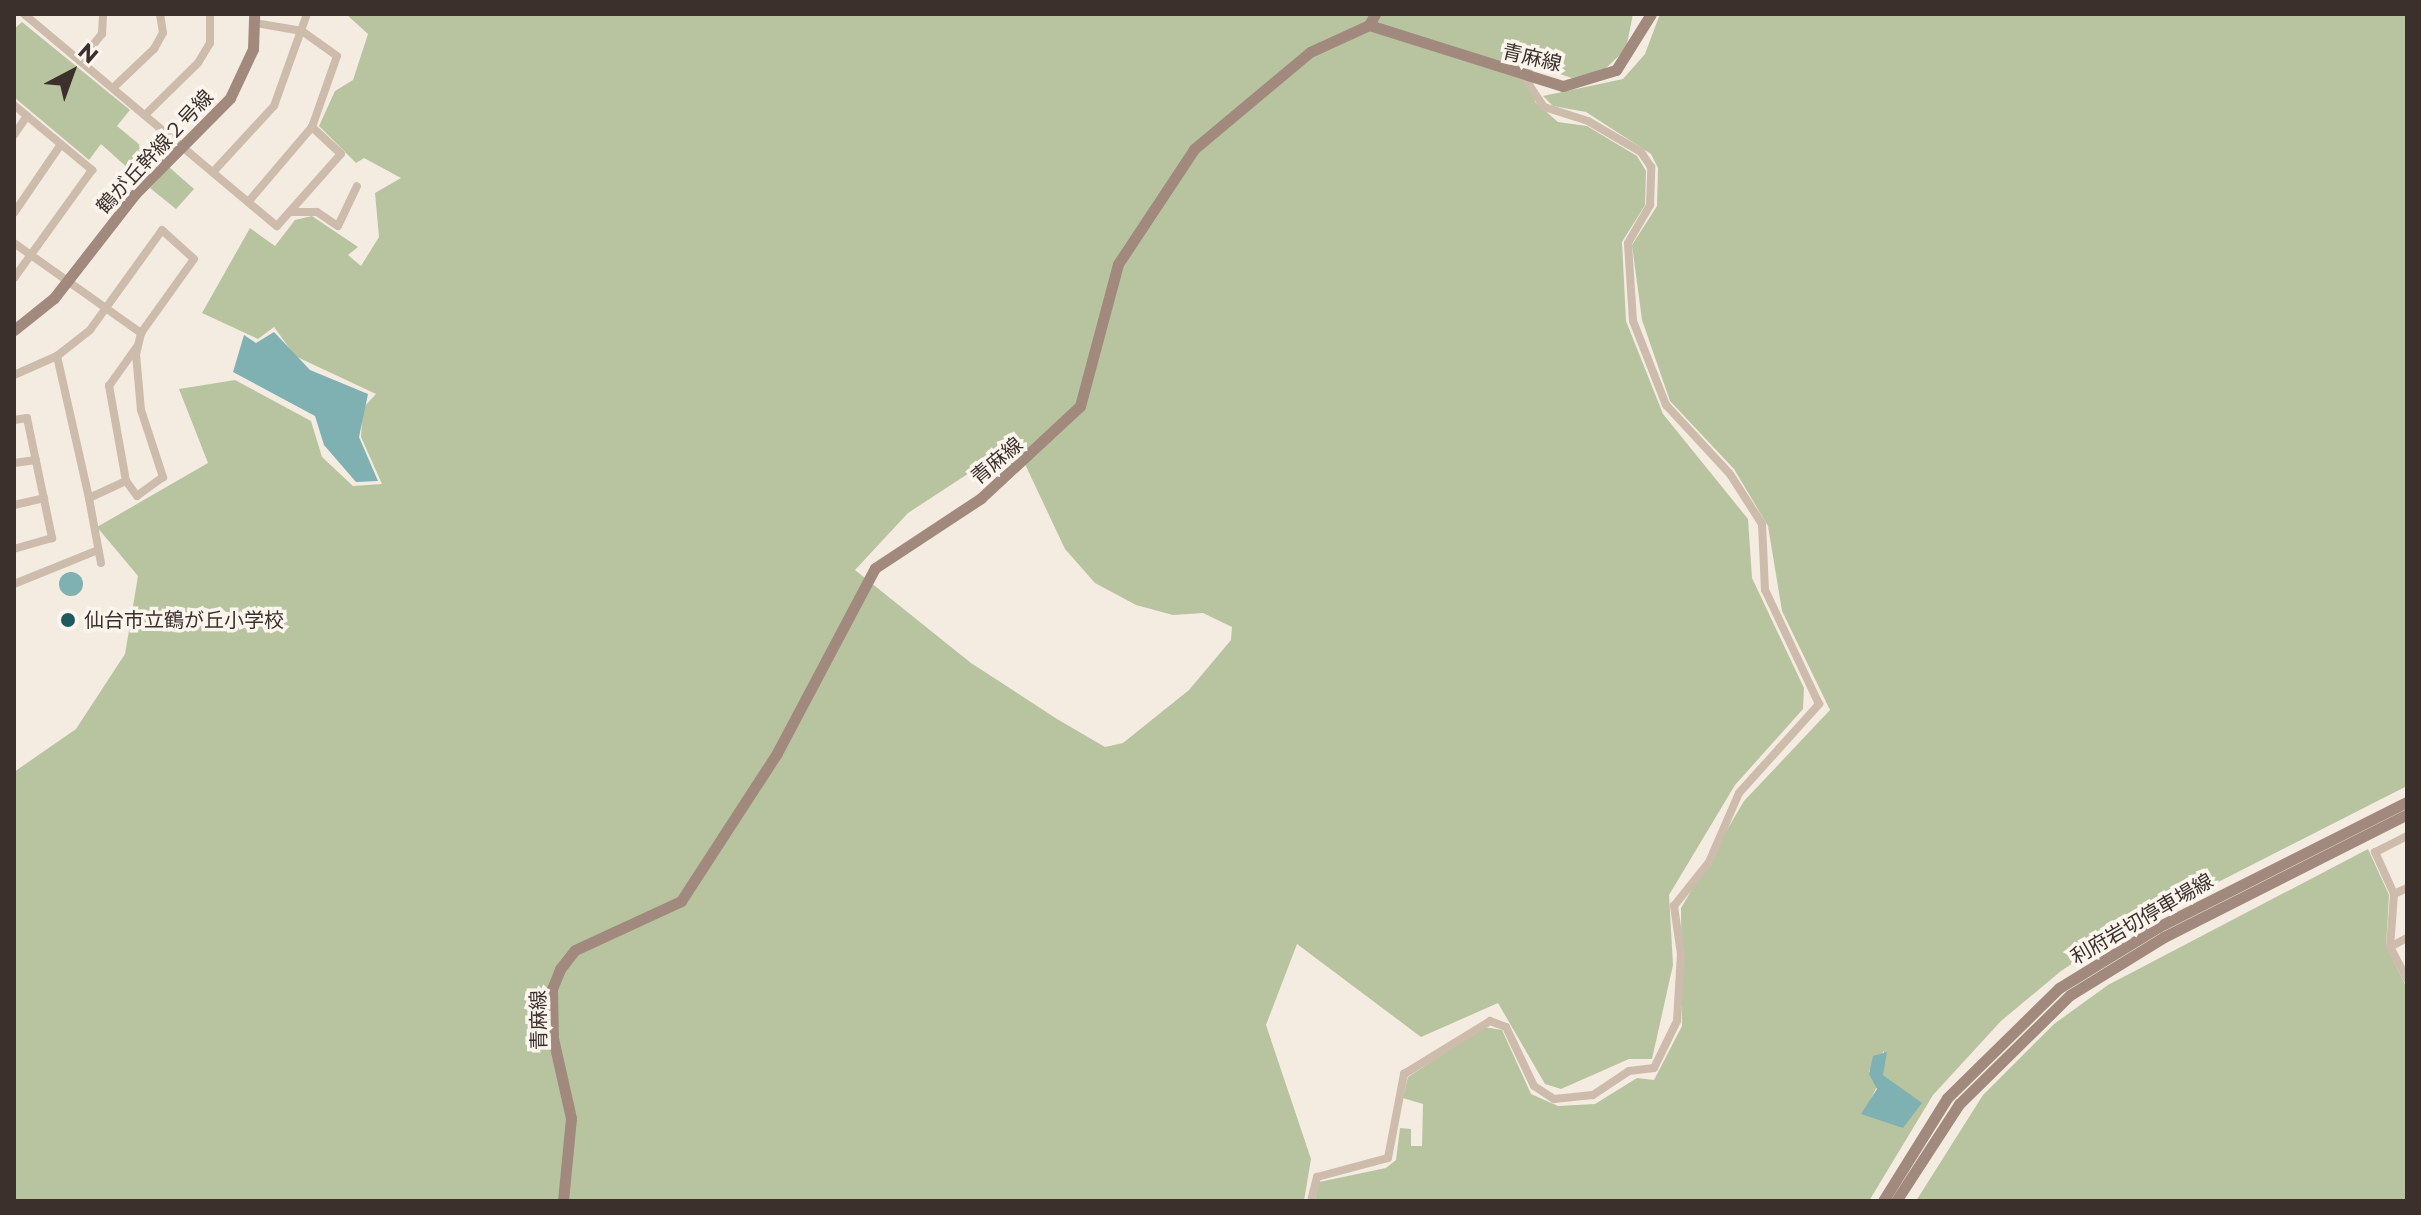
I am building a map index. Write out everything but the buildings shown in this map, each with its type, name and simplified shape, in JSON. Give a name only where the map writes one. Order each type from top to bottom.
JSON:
[{"type":"street","points":[[24,14],[277,226],[341,154],[312,127]]},
{"type":"street","points":[[80,61],[102,34],[103,14]]},
{"type":"street","points":[[113,88],[154,49],[163,33],[160,14]]},
{"type":"street","points":[[145,115],[198,63],[210,43],[210,14]]},
{"type":"street","points":[[213,172],[274,106],[307,14]]},
{"type":"street","name":"青麻線","points":[[563,1201],[571,1118],[553,1038],[552,989],[560,969],[575,950],[681,901],[777,753],[875,568],[981,498],[1080,406],[1118,264],[1194,149],[1310,52],[1372,19],[1524,77],[1563,86],[1602,80],[1631,57],[1651,14]]},
{"type":"street","points":[[249,201],[312,127],[337,56],[302,31],[254,18]]},
{"type":"street","name":"鶴が丘幹線２号線","points":[[14,330],[68,281],[244,78],[254,18]]},
{"type":"street","points":[[1311,1201],[1317,1177],[1388,1158],[1404,1074],[1490,1021],[1506,1027],[1534,1086],[1554,1099],[1593,1095],[1629,1071],[1654,1068],[1677,1021],[1681,954],[1674,906],[1709,862],[1739,793],[1819,704],[1765,590],[1762,524],[1730,474],[1666,405],[1633,321],[1628,243],[1650,205],[1651,167],[1641,152],[1588,121],[1544,107],[1524,77]]},
{"type":"street","points":[[14,105],[92,170],[14,278]]},
{"type":"street","points":[[14,135],[27,116]]},
{"type":"street","points":[[14,213],[61,144]]},
{"type":"street","points":[[292,212],[317,212],[338,226],[357,186]]},
{"type":"street","points":[[14,375],[57,356],[107,309],[162,230],[194,259],[141,333],[138,345],[135,384],[163,477],[137,496],[126,481],[109,386],[138,345]]},
{"type":"street","points":[[14,243],[141,333]]},
{"type":"street","points":[[57,356],[101,563]]},
{"type":"street","points":[[14,420],[27,418],[52,538],[14,549]]},
{"type":"street","points":[[14,463],[36,460]]},
{"type":"street","points":[[89,498],[126,481]]},
{"type":"street","points":[[14,505],[44,498]]},
{"type":"street","points":[[14,584],[98,550]]},
{"type":"street","name":"利府岩切停車場線","points":[[1883,1201],[1947,1098],[2059,988],[2158,927],[2407,802]]},
{"type":"street","name":"利府岩切停車場線","points":[[1896,1201],[1959,1104],[2070,995],[2164,937],[2407,814]]},
{"type":"street","points":[[2407,836],[2375,852],[2394,894],[2390,947],[2407,979]]},
{"type":"street","points":[[2394,894],[2407,888]]},
{"type":"street","points":[[2390,947],[2407,938]]},
{"type":"green space","points":[[346,14],[1633,14],[1626,49],[1604,70],[1572,78],[1532,65],[1535,102],[1558,122],[1587,126],[1637,156],[1646,171],[1645,205],[1622,242],[1626,321],[1663,414],[1748,519],[1752,578],[1804,688],[1803,709],[1735,785],[1669,895],[1673,965],[1652,1059],[1629,1059],[1561,1089],[1545,1084],[1498,1003],[1421,1037],[1297,944],[1266,1025],[1311,1159],[1304,1201],[14,1201],[14,772],[76,729],[125,654],[138,576],[97,527],[208,463],[179,389],[235,380],[311,421],[322,457],[353,486],[382,484],[361,437],[363,408],[376,394],[295,356],[274,327],[258,339],[202,313],[250,228],[275,246],[295,220],[312,216],[358,247],[348,255],[361,266],[379,237],[375,193],[401,178],[364,158],[356,163],[319,126],[335,91],[353,80],[368,34]],"holes":[[[1015,443],[1065,549],[1095,583],[1136,605],[1173,615],[1203,613],[1232,627],[1231,640],[1189,690],[1123,743],[1105,747],[1057,719],[971,663],[855,570],[908,513]]]},
{"type":"green space","points":[[1660,14],[2407,14],[2407,786],[2120,932],[2061,971],[2001,1021],[1933,1095],[1869,1201],[1315,1201],[1319,1182],[1386,1168],[1396,1160],[1400,1128],[1411,1129],[1411,1146],[1422,1146],[1423,1104],[1403,1098],[1408,1077],[1484,1027],[1502,1030],[1531,1094],[1558,1106],[1595,1104],[1637,1078],[1654,1080],[1682,1026],[1681,908],[1744,801],[1830,710],[1782,611],[1768,526],[1734,469],[1670,401],[1642,320],[1632,245],[1657,206],[1658,168],[1651,154],[1586,112],[1553,106],[1543,96],[1623,79],[1645,54]],"holes":[[[1884,1051],[1883,1075],[1915,1099],[1895,1125],[1881,1119],[1871,1099],[1877,1086],[1869,1071]]]},
{"type":"green space","points":[[22,22],[130,110],[117,126],[158,160],[140,179],[101,144],[89,160],[15,98],[14,29]]},
{"type":"green space","points":[[169,167],[194,189],[176,209],[150,188]]},
{"type":"green space","points":[[2368,849],[2389,895],[2386,947],[2407,988],[2407,1201],[1916,1201],[1983,1095],[2054,1024],[2108,985]]},
{"type":"water","points":[[274,332],[310,370],[368,394],[359,437],[378,481],[356,482],[324,445],[315,416],[233,372],[244,335],[256,343]]},
{"type":"water","points":[[71,572],[80,575],[83,584],[80,593],[71,596],[62,593],[59,584],[62,575]]},
{"type":"water","points":[[1887,1052],[1883,1075],[1922,1103],[1903,1128],[1861,1114],[1877,1089],[1869,1074],[1873,1056]]},
{"type":"place","name":"仙台市立鶴が丘小学校","points":[[68,620]]}]
